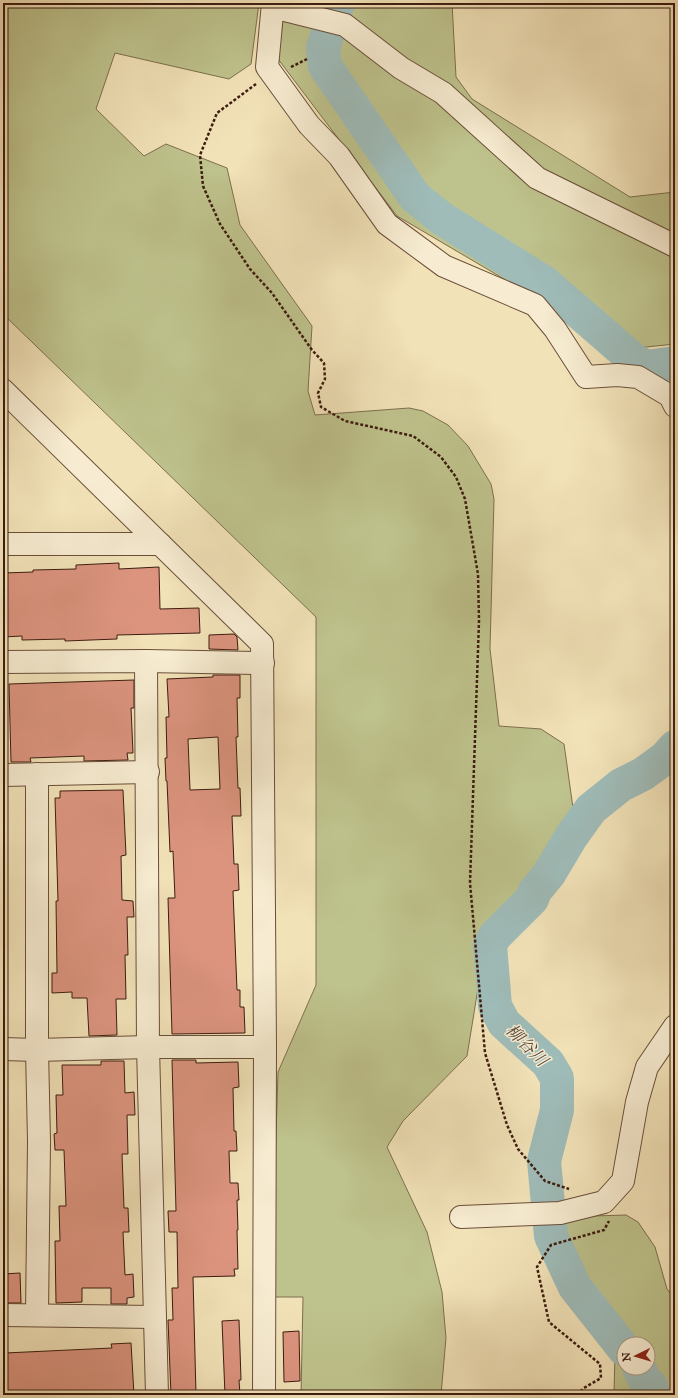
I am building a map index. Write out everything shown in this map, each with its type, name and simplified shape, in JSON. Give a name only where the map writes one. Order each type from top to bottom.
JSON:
[{"type":"street","points":[[675,246],[537,178],[443,93],[401,68],[345,24],[276,6],[267,67],[309,125],[339,156],[387,224],[444,266],[535,305],[555,329],[586,377],[638,377],[670,396],[675,406]]},
{"type":"street","points":[[3,390],[262,644],[265,1047],[264,1395]]},
{"type":"street","points":[[3,544],[160,544]]},
{"type":"street","points":[[3,662],[146,661],[263,663]]},
{"type":"street","points":[[146,661],[148,772],[148,1047],[157,1395]]},
{"type":"street","points":[[3,775],[148,772]]},
{"type":"street","points":[[37,774],[37,1050],[39,1140],[37,1315]]},
{"type":"street","points":[[461,1217],[560,1213],[604,1202],[623,1181],[637,1102],[647,1067],[675,1026]]},
{"type":"street","points":[[3,1049],[37,1050],[148,1047],[265,1047]]},
{"type":"street","points":[[3,1315],[154,1317]]},
{"type":"path","points":[[286,69],[307,59]]},
{"type":"path","points":[[259,82],[252,85],[217,113],[200,155],[203,186],[220,224],[250,269],[272,293],[312,350],[324,363],[325,379],[318,393],[321,406],[345,421],[413,436],[441,457],[456,477],[464,499],[478,574],[479,621],[470,883],[485,1053],[507,1125],[518,1149],[546,1181],[575,1191]]},
{"type":"path","points":[[577,1395],[584,1388],[601,1378],[600,1364],[549,1322],[537,1267],[551,1245],[604,1230],[610,1222],[604,1202]]},
{"type":"green space","points":[[3,3],[259,3],[251,64],[229,79],[115,53],[96,109],[144,156],[166,144],[227,168],[240,225],[312,326],[308,391],[315,415],[409,408],[423,411],[448,425],[468,446],[491,484],[494,499],[490,649],[499,726],[541,729],[564,744],[573,808],[570,827],[488,927],[467,1056],[403,1121],[387,1147],[427,1232],[442,1292],[446,1338],[441,1395],[301,1395],[303,1297],[271,1297],[278,1072],[316,985],[316,617],[3,314]]},
{"type":"green space","points":[[285,3],[452,3],[456,77],[472,99],[630,197],[675,192],[675,344],[608,351],[516,286],[397,216],[278,59]]},
{"type":"green space","points":[[626,1215],[638,1222],[655,1247],[667,1289],[675,1299],[675,1395],[614,1395],[615,1354],[610,1340],[577,1312],[555,1262],[561,1217]]},
{"type":"building","points":[[119,563],[119,569],[159,567],[160,609],[199,608],[200,633],[117,635],[117,639],[65,641],[65,639],[22,640],[22,636],[3,637],[3,573],[33,572],[33,570],[76,569],[76,565]]},
{"type":"building","points":[[234,634],[237,637],[238,650],[209,649],[209,635]]},
{"type":"building","points":[[213,675],[240,675],[240,698],[237,698],[238,737],[236,737],[238,788],[240,788],[241,816],[232,816],[234,864],[238,864],[239,890],[233,891],[237,990],[240,990],[240,1007],[244,1007],[245,1033],[172,1034],[168,898],[175,898],[173,851],[170,852],[165,758],[167,758],[166,717],[169,717],[167,679],[213,677]],"holes":[[[218,737],[220,789],[190,790],[188,739]]]},
{"type":"building","points":[[134,680],[134,708],[131,708],[133,753],[127,753],[128,760],[84,761],[84,756],[30,758],[31,762],[11,762],[9,684]]},
{"type":"building","points":[[123,790],[126,855],[121,856],[122,900],[133,901],[134,917],[127,917],[128,955],[125,955],[126,999],[116,999],[117,1035],[89,1036],[87,998],[72,998],[72,992],[52,993],[52,973],[57,973],[56,901],[58,901],[55,798],[60,798],[60,791]]},
{"type":"building","points":[[172,1060],[196,1060],[196,1063],[238,1062],[239,1087],[233,1088],[234,1131],[236,1131],[237,1151],[229,1151],[230,1183],[238,1183],[238,1269],[234,1269],[235,1276],[193,1277],[196,1395],[171,1395],[168,1320],[173,1320],[172,1288],[178,1288],[177,1232],[169,1232],[168,1211],[176,1211]]},
{"type":"building","points":[[101,1061],[124,1061],[125,1093],[134,1092],[135,1115],[127,1115],[128,1154],[122,1154],[124,1208],[128,1208],[129,1232],[123,1232],[125,1275],[133,1274],[134,1297],[127,1298],[127,1304],[111,1304],[111,1288],[82,1288],[82,1302],[56,1303],[55,1241],[60,1241],[59,1206],[66,1206],[64,1150],[55,1150],[54,1134],[57,1133],[56,1095],[63,1095],[62,1065],[101,1065]]},
{"type":"building","points":[[20,1273],[21,1303],[3,1303],[3,1274]]},
{"type":"building","points":[[239,1320],[240,1395],[225,1395],[222,1321]]},
{"type":"building","points":[[299,1331],[300,1381],[284,1382],[283,1332]]},
{"type":"building","points":[[131,1343],[134,1395],[6,1395],[5,1353],[112,1348],[111,1344]]},
{"type":"waterway","points":[[338,3],[323,48],[325,66],[415,197],[441,218],[545,283],[635,361],[647,367],[675,363]]},
{"type":"waterway","name":"柳谷川","points":[[616,1339],[575,1287],[551,1236],[544,1161],[557,1110],[557,1078],[548,1063],[504,1023],[495,1006],[490,945],[495,936],[532,899],[535,891],[549,874],[571,837],[591,809],[621,785],[643,774],[665,758],[675,747]]},
{"type":"waterway","name":"柳谷川","points":[[643,1376],[645,1381],[651,1386],[653,1395]]}]
